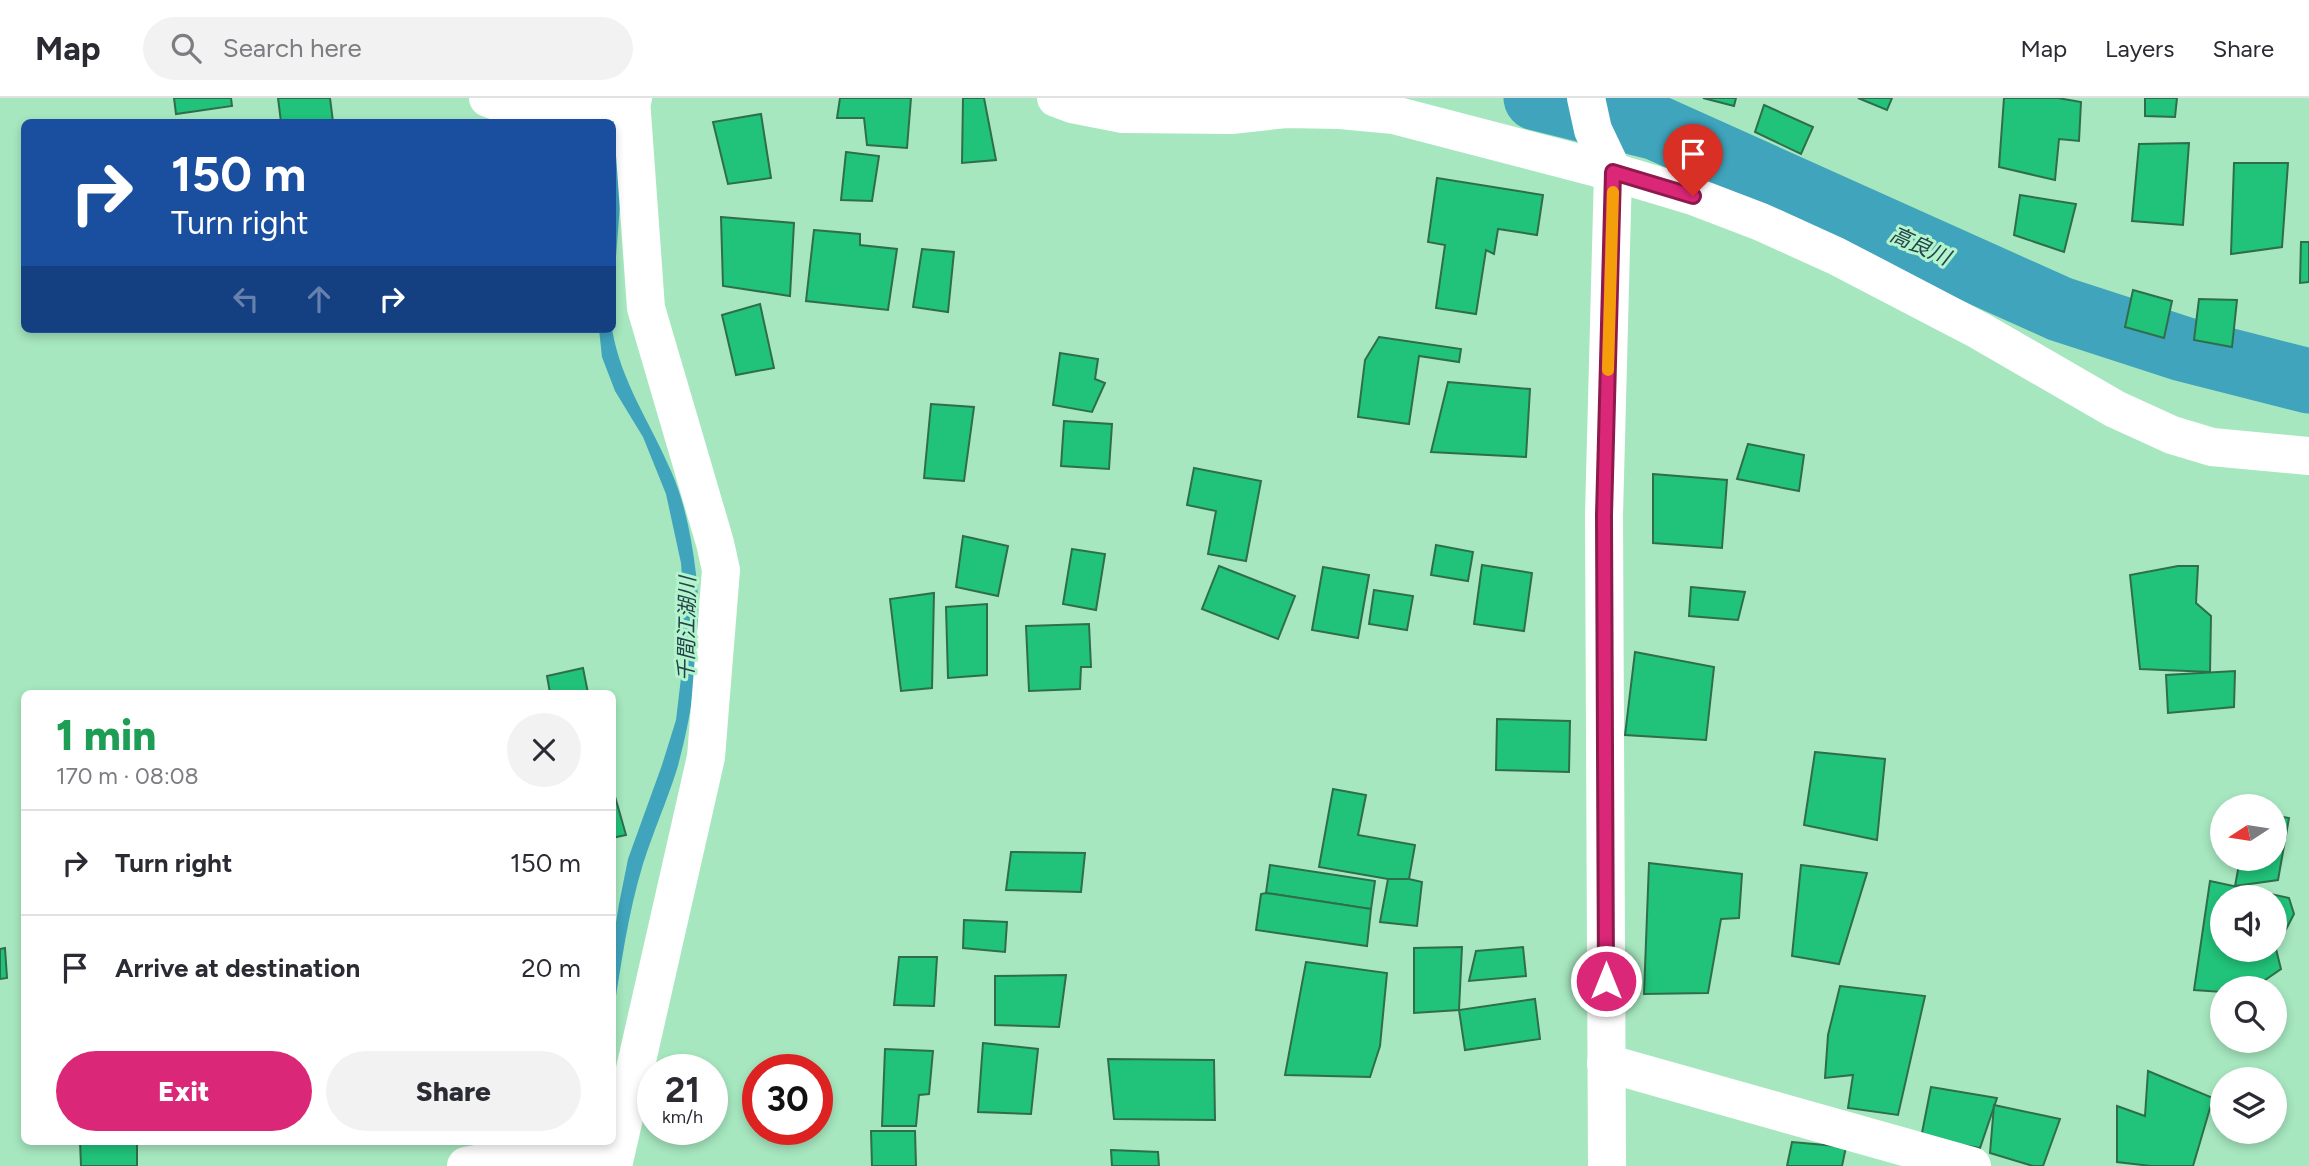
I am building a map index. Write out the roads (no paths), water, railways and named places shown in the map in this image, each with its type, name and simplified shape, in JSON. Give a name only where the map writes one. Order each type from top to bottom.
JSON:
[{"type":"street","points":[[488,98],[506,106],[544,111],[632,98],[646,308],[721,570],[706,757],[613,1166]]},
{"type":"street","points":[[1056,98],[1122,114],[1182,116],[1299,109],[1394,115],[1613,172],[1693,196],[1761,222],[1836,256],[1980,331],[2115,409],[2172,435],[2212,447],[2309,456]]},
{"type":"street","points":[[1587,98],[1593,130],[1613,172],[1604,515],[1607,1166]]},
{"type":"street","points":[[1606,1063],[1972,1166]]},
{"type":"street","points":[[466,1166],[537,1153],[606,1166]]},
{"type":"water","points":[[616,134],[622,179],[616,256]]},
{"type":"water","name":"千間江湖川","points":[[599,333],[613,333],[629,384],[676,483],[690,535],[698,597],[698,647],[688,722],[677,769],[638,883],[616,996],[616,922],[619,904],[628,859],[676,720],[683,661],[684,602],[681,563],[666,494],[643,437],[615,391],[602,357]]},
{"type":"waterway","name":"高良川","points":[[1536,98],[1657,128],[2060,309],[2183,349],[2309,381]]}]
